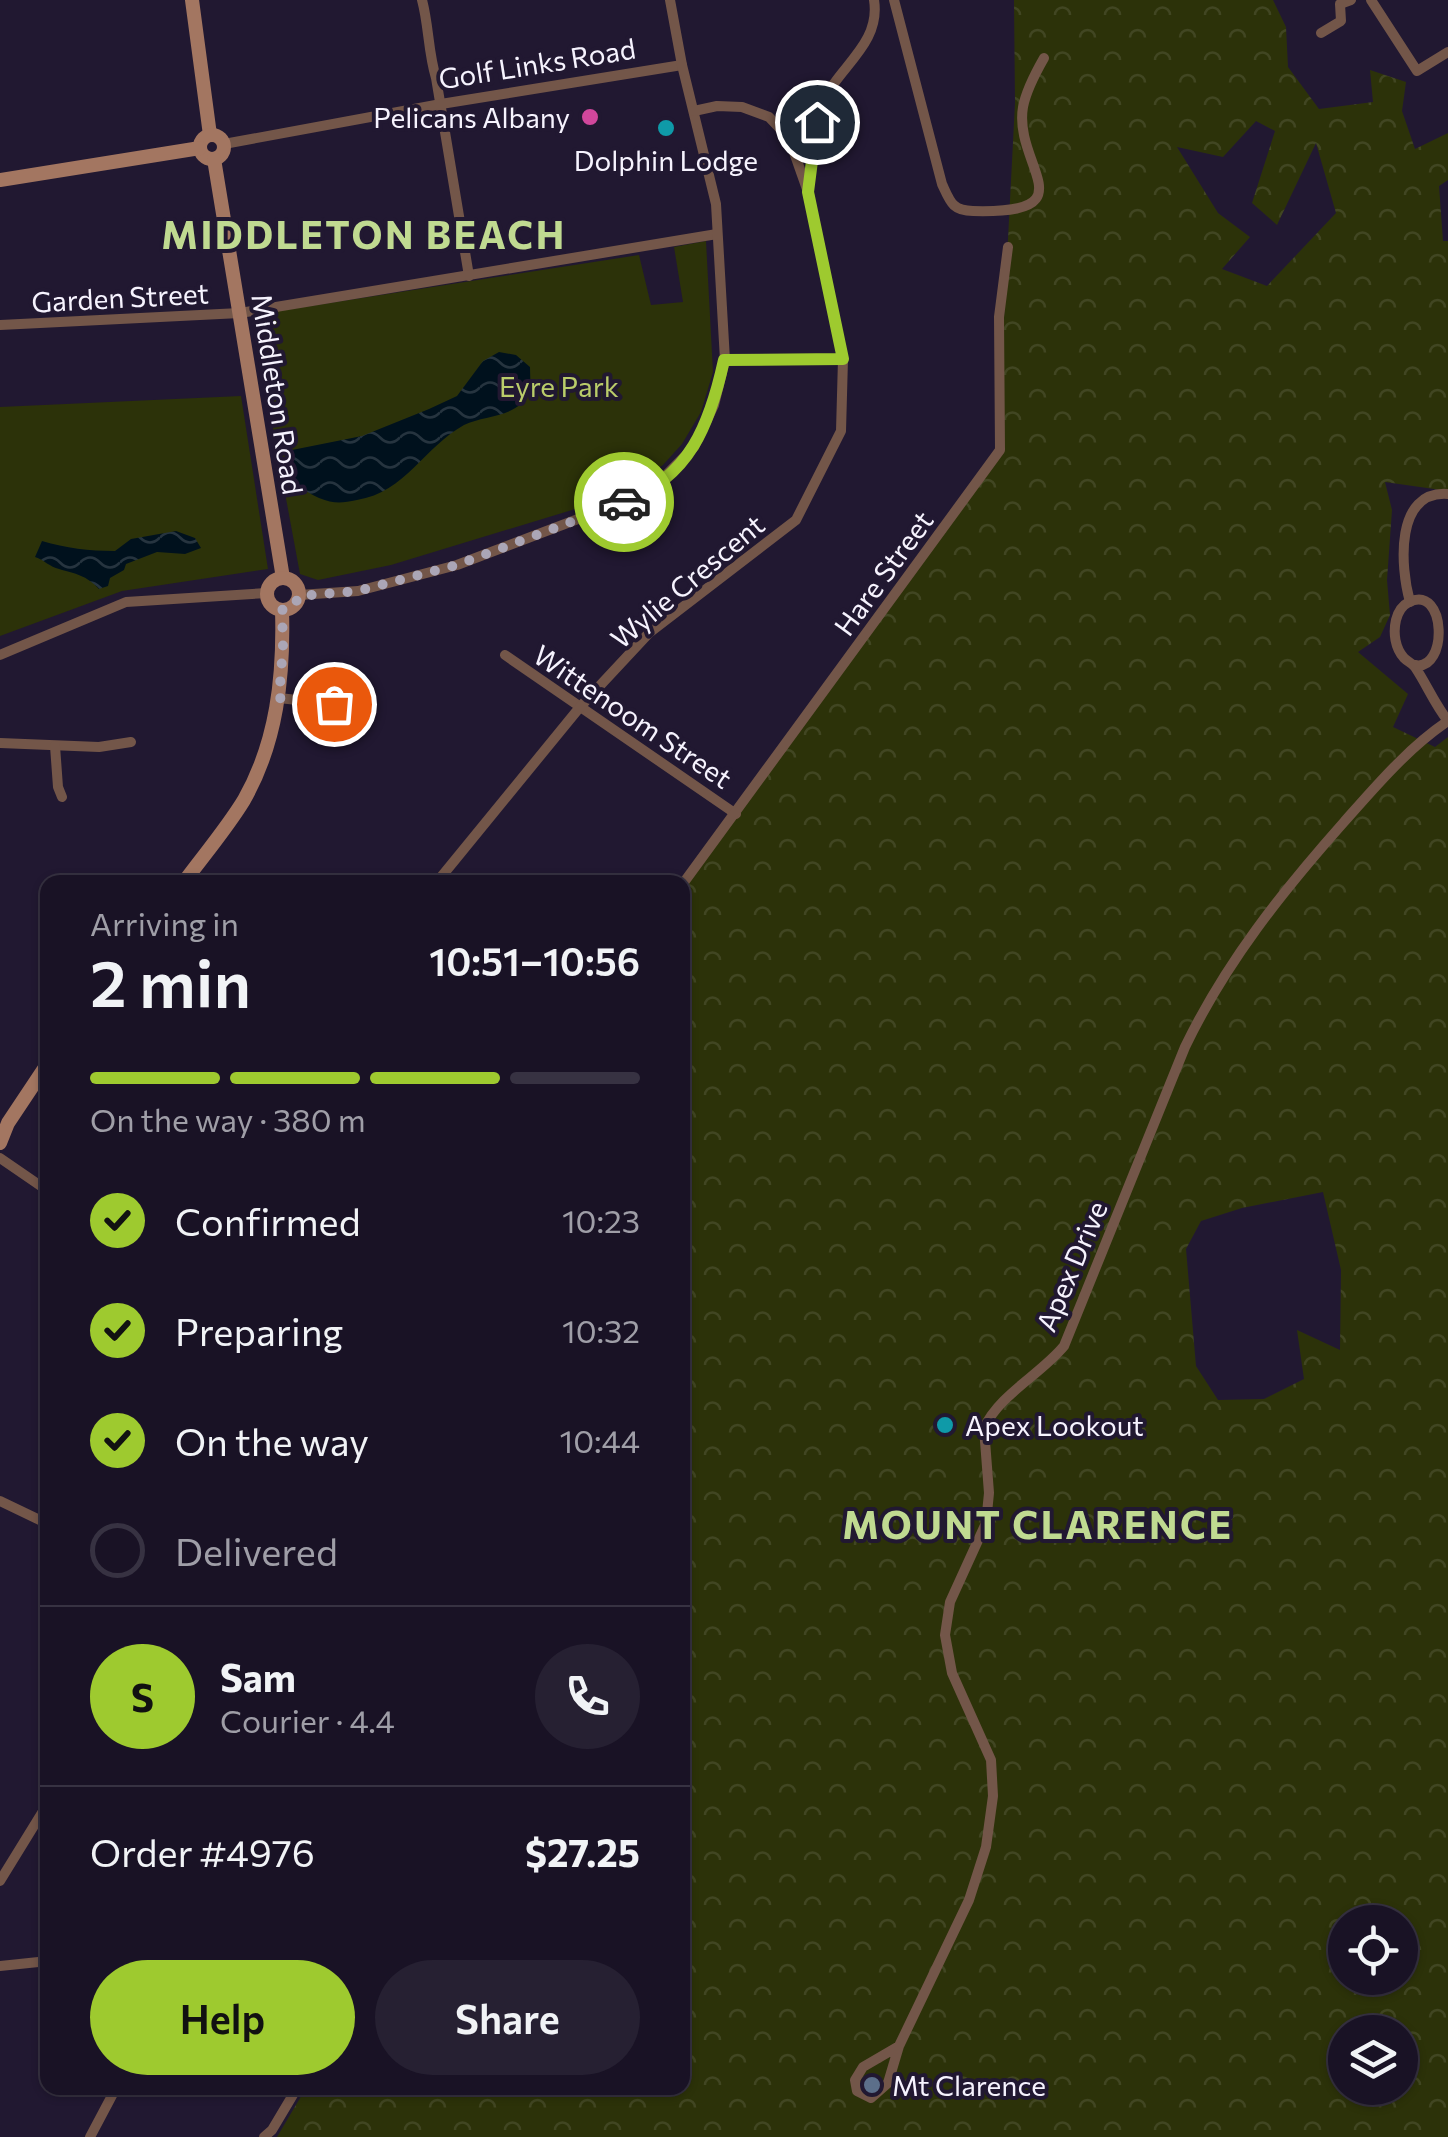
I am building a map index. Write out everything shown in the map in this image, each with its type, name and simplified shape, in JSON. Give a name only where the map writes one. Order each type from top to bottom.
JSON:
[{"type":"main road","points":[[192,0],[210,135]]},
{"type":"main road","points":[[210,135],[219,137],[224,144],[222,154],[214,160],[204,157],[200,148],[202,140],[210,135]]},
{"type":"main road","points":[[0,180],[200,148]]},
{"type":"main road","name":"Middleton Road","points":[[214,160],[284,578]]},
{"type":"main road","points":[[284,578],[295,584],[299,596],[294,606],[282,610],[271,604],[267,593],[272,582],[284,578]]},
{"type":"main road","points":[[189,875],[243,801],[263,760],[279,698],[282,610]]},
{"type":"main road","points":[[0,1143],[4,1118],[40,1073]]},
{"type":"street","points":[[422,0],[469,276]]},
{"type":"street","points":[[299,596],[358,591],[457,565],[650,492],[673,471],[706,426],[724,360],[717,234],[711,174],[682,65],[670,0]]},
{"type":"street","points":[[808,192],[812,142],[822,102],[864,45],[877,18],[874,0]]},
{"type":"street","points":[[894,0],[942,184],[952,206],[960,211],[1003,211],[1036,202],[1040,192],[1038,178],[1025,136],[1022,109],[1044,58]]},
{"type":"street","points":[[1322,33],[1341,21],[1340,4],[1351,0]]},
{"type":"street","points":[[1371,0],[1417,71],[1448,52]]},
{"type":"street","name":"Golf Links Road","points":[[224,144],[682,65]]},
{"type":"street","name":"Wylie Crescent","points":[[443,875],[580,707],[650,633],[796,520],[840,431],[843,359],[808,192],[789,138],[770,116],[742,107],[717,106],[694,111]]},
{"type":"street","name":"Garden Street","points":[[0,326],[240,313],[717,234]]},
{"type":"street","name":"Hare Street","points":[[690,875],[1000,450],[999,317],[1008,247]]},
{"type":"street","points":[[724,360],[843,359]]},
{"type":"street","points":[[1410,602],[1404,575],[1404,544],[1412,507],[1426,496],[1448,494]]},
{"type":"street","points":[[0,654],[126,602],[267,593]]},
{"type":"street","points":[[1424,600],[1434,606],[1446,632],[1445,647],[1429,665],[1415,665],[1404,658],[1394,633],[1399,612],[1410,602],[1424,600]]},
{"type":"street","name":"Wittenoom Street","points":[[505,655],[736,814]]},
{"type":"street","points":[[1415,665],[1419,679],[1448,721]]},
{"type":"street","points":[[279,698],[334,704]]},
{"type":"street","name":"Apex Drive","points":[[899,2046],[863,2067],[855,2080],[858,2091],[872,2098],[883,2090],[899,2046],[969,1900],[986,1846],[992,1796],[991,1760],[952,1673],[944,1635],[950,1602],[986,1523],[989,1494],[984,1428],[1002,1403],[1064,1346],[1185,1046],[1231,964],[1281,895],[1367,796],[1448,721]]},
{"type":"street","points":[[0,743],[98,748],[132,742]]},
{"type":"street","points":[[55,746],[62,797]]},
{"type":"street","points":[[0,1158],[40,1186]]},
{"type":"street","points":[[0,1501],[40,1519]]},
{"type":"street","points":[[0,1880],[40,1816]]},
{"type":"street","points":[[0,1966],[40,1962]]},
{"type":"street","points":[[90,2137],[112,2095]]},
{"type":"street","points":[[264,2137],[293,2095]]},
{"type":"green space","points":[[1014,0],[1273,0],[1286,27],[1288,67],[1319,109],[1373,102],[1370,70],[1406,82],[1402,111],[1415,149],[1448,133],[1448,180],[1439,186],[1443,241],[1448,241],[1448,491],[1385,482],[1392,510],[1387,580],[1390,615],[1380,637],[1358,652],[1408,694],[1393,727],[1435,747],[1448,737],[1448,2137],[277,2137],[302,2095],[690,2095],[690,875],[997,454],[1015,103]],"holes":[[[1256,121],[1275,131],[1252,203],[1277,225],[1316,143],[1336,213],[1267,286],[1222,269],[1250,237],[1218,213],[1177,147],[1223,157]],[[1323,1192],[1341,1270],[1340,1350],[1297,1330],[1304,1379],[1264,1399],[1218,1400],[1196,1366],[1186,1249],[1201,1221],[1242,1208]]]},
{"type":"green space","name":"Eyre Park","points":[[706,241],[713,372],[701,412],[682,444],[663,465],[638,482],[572,510],[391,565],[318,580],[300,574],[252,315],[639,255],[651,305],[683,302],[674,247]]},
{"type":"green space","points":[[241,396],[268,569],[122,591],[0,636],[0,407]]},
{"type":"water","points":[[499,352],[516,355],[530,367],[526,399],[509,412],[471,422],[450,434],[389,488],[357,500],[334,502],[311,494],[295,480],[287,451],[362,436],[457,396],[483,361]]},
{"type":"water","points":[[176,531],[195,538],[201,548],[185,554],[157,552],[126,564],[124,570],[110,578],[108,586],[99,589],[85,578],[35,557],[42,541],[78,549],[115,551],[131,539]]},
{"type":"way so far","points":[[334,704],[279,698],[282,610],[294,606],[299,596],[392,584],[457,565],[624,502]]},
{"type":"place","name":"Pelicans Albany","points":[[590,117]]},
{"type":"place","name":"Dolphin Lodge","points":[[666,128]]},
{"type":"place","name":"Apex Lookout","points":[[945,1425]]},
{"type":"place","name":"Mt Clarence","points":[[872,2085]]},
{"type":"district","name":"MIDDLETON BEACH","points":[[364,233]]},
{"type":"district","name":"MOUNT CLARENCE","points":[[1038,1523]]},
{"type":"route","points":[[624,502],[650,492],[694,446],[714,404],[724,360],[843,359],[808,192],[817,122]]}]
